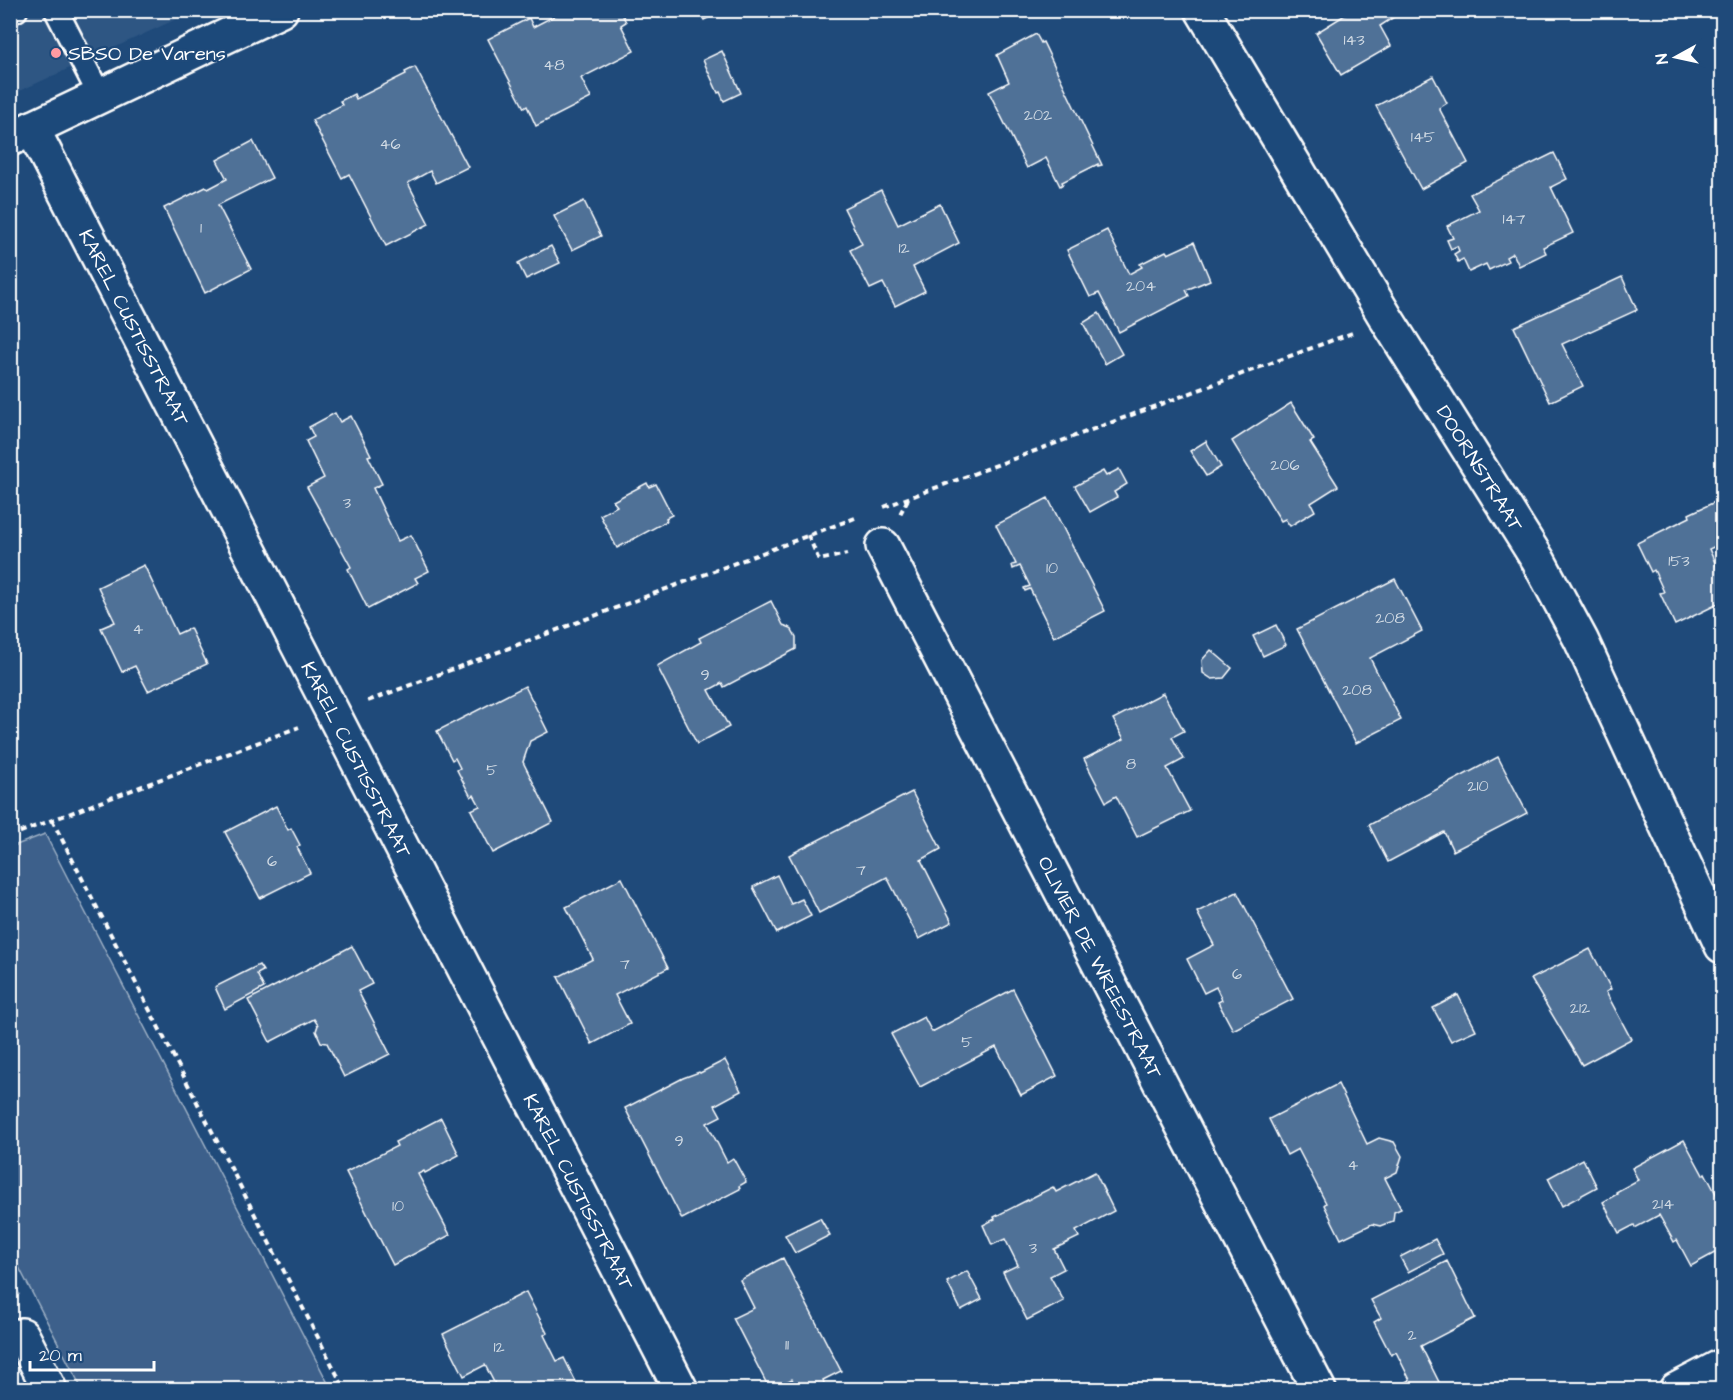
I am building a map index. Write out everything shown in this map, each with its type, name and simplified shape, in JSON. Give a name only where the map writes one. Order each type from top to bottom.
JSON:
[{"type":"street","points":[[21,133],[281,10]]},
{"type":"street","name":"DOORNSTRAAT","points":[[1202,10],[1386,318],[1538,560],[1575,630],[1722,946]]},
{"type":"street","name":"KAREL CUSTISSTRAAT","points":[[21,133],[334,714],[681,1389]]},
{"type":"street","name":"OLIVIER DE WREESTRAAT","points":[[883,546],[1319,1389]]},
{"type":"street","points":[[22,1335],[50,1389]]},
{"type":"street","points":[[1676,1389],[1722,1366]]},
{"type":"lane","points":[[10,13],[16,10]]},
{"type":"lane","points":[[56,10],[100,96]]},
{"type":"path","points":[[875,510],[1327,344],[1386,318]]},
{"type":"path","points":[[10,836],[864,515]]},
{"type":"path","points":[[52,820],[345,1389]]},
{"type":"shaded area","name":"SBSO De Varens","points":[[11,10],[194,11],[11,95]]},
{"type":"shaded area","points":[[45,834],[331,1389],[82,1389],[11,1252],[11,847]]},
{"type":"building","points":[[558,10],[620,10],[626,22],[621,25],[634,51],[581,78],[591,98],[536,126],[527,106],[524,108],[488,39],[529,18],[533,27],[560,13]]},
{"type":"building","points":[[699,10],[724,10],[704,20]]},
{"type":"building","points":[[1353,10],[1390,10],[1394,17],[1380,26],[1391,46],[1341,75],[1316,33]]},
{"type":"building","points":[[1036,34],[1041,43],[1043,42],[1102,165],[1098,166],[1098,164],[1062,182],[1060,186],[1046,158],[1027,168],[989,92],[1009,82],[997,55]]},
{"type":"building","points":[[722,51],[741,93],[724,101],[703,60]]},
{"type":"building","points":[[415,67],[468,167],[436,183],[430,171],[408,183],[429,224],[386,246],[349,174],[342,178],[312,120],[342,105],[340,101],[354,94],[356,99],[406,74],[405,72]]},
{"type":"building","points":[[1433,76],[1447,103],[1439,108],[1468,163],[1421,189],[1376,106]]},
{"type":"building","points":[[253,141],[272,178],[218,205],[251,269],[205,293],[164,208],[227,179],[217,160]]},
{"type":"building","points":[[1554,153],[1567,179],[1551,187],[1573,233],[1543,247],[1546,253],[1519,266],[1513,253],[1506,257],[1508,261],[1489,270],[1486,264],[1469,272],[1463,259],[1458,262],[1454,254],[1459,251],[1457,246],[1451,249],[1447,240],[1453,238],[1447,226],[1479,210],[1470,194]]},
{"type":"building","points":[[881,190],[898,225],[940,204],[959,243],[913,267],[925,291],[895,306],[883,283],[870,289],[850,250],[862,244],[844,208]]},
{"type":"building","points":[[584,201],[601,236],[572,250],[554,216]]},
{"type":"building","points":[[1107,230],[1129,274],[1142,267],[1140,264],[1166,251],[1168,254],[1194,242],[1210,280],[1186,290],[1189,296],[1119,332],[1099,293],[1090,297],[1067,250]]},
{"type":"building","points":[[551,246],[560,263],[526,279],[518,263]]},
{"type":"building","points":[[1622,277],[1637,310],[1562,344],[1583,386],[1550,402],[1514,327]]},
{"type":"building","points":[[1099,313],[1122,354],[1105,364],[1083,323]]},
{"type":"building","points":[[1291,403],[1314,440],[1310,442],[1338,486],[1311,503],[1315,511],[1290,526],[1285,519],[1281,521],[1232,441]]},
{"type":"building","points":[[335,413],[340,422],[351,416],[371,455],[368,456],[382,484],[373,488],[398,541],[411,535],[429,571],[415,578],[418,583],[368,609],[348,569],[351,567],[307,487],[324,478],[306,441],[314,437],[309,427]]},
{"type":"building","points":[[1206,441],[1221,467],[1206,476],[1190,451]]},
{"type":"building","points":[[1119,469],[1127,484],[1114,492],[1117,497],[1090,512],[1075,486],[1103,471],[1106,476]]},
{"type":"building","points":[[647,483],[649,487],[656,484],[672,515],[666,518],[667,521],[617,548],[600,515],[617,506],[613,501]]},
{"type":"building","points":[[1048,498],[1105,611],[1054,637],[1030,589],[1025,591],[1024,588],[1030,586],[1020,566],[1013,569],[1012,565],[1016,564],[996,525]]},
{"type":"building","points":[[1721,499],[1722,543],[1709,549],[1722,578],[1722,602],[1675,625],[1660,593],[1664,592],[1654,570],[1651,572],[1637,543]]},
{"type":"building","points":[[144,565],[177,634],[190,628],[207,664],[148,691],[135,666],[122,672],[101,628],[115,622],[98,587]]},
{"type":"building","points":[[1395,579],[1422,631],[1370,658],[1401,720],[1356,743],[1297,629]]},
{"type":"building","points":[[771,601],[783,625],[791,628],[796,637],[796,649],[724,687],[722,683],[709,690],[729,727],[697,744],[657,666],[701,642],[699,638]]},
{"type":"building","points":[[1276,625],[1286,645],[1263,656],[1253,636]]},
{"type":"building","points":[[1211,650],[1232,668],[1224,678],[1212,679],[1203,673],[1202,660]]},
{"type":"building","points":[[525,686],[548,732],[530,741],[523,762],[553,822],[493,853],[471,810],[480,806],[474,795],[471,797],[457,770],[460,768],[455,758],[452,760],[437,731]]},
{"type":"building","points":[[1163,693],[1184,731],[1172,737],[1184,759],[1167,768],[1190,811],[1137,837],[1116,796],[1106,802],[1084,759],[1124,739],[1113,719]]},
{"type":"building","points":[[1498,757],[1527,813],[1453,851],[1444,832],[1388,862],[1369,825]]},
{"type":"building","points":[[912,792],[941,849],[921,860],[952,922],[919,939],[887,877],[819,913],[789,855]]},
{"type":"building","points":[[276,806],[288,830],[291,828],[300,845],[297,847],[310,873],[260,898],[225,832]]},
{"type":"building","points":[[777,875],[791,904],[802,899],[811,916],[777,933],[753,887]]},
{"type":"building","points":[[622,878],[668,968],[615,995],[630,1024],[592,1044],[558,977],[593,959],[566,907]]},
{"type":"building","points":[[1237,892],[1293,999],[1233,1030],[1218,1002],[1222,1000],[1216,987],[1204,993],[1187,959],[1214,945],[1197,912]]},
{"type":"building","points":[[352,946],[372,984],[358,991],[390,1054],[344,1077],[327,1043],[321,1042],[316,1031],[318,1025],[314,1019],[270,1042],[248,1000]]},
{"type":"building","points":[[1590,949],[1611,989],[1606,992],[1631,1039],[1582,1065],[1531,979]]},
{"type":"building","points":[[259,965],[263,971],[257,974],[264,988],[225,1009],[215,987]]},
{"type":"building","points":[[1013,989],[1057,1076],[1021,1095],[996,1047],[920,1087],[891,1034],[924,1017],[932,1032]]},
{"type":"building","points":[[1458,995],[1476,1030],[1451,1041],[1433,1008]]},
{"type":"building","points":[[725,1060],[741,1091],[715,1105],[721,1116],[707,1123],[727,1162],[733,1158],[746,1182],[739,1186],[740,1189],[682,1219],[625,1108],[683,1078],[700,1073]]},
{"type":"building","points":[[1338,1084],[1367,1144],[1379,1138],[1394,1142],[1402,1156],[1397,1172],[1385,1178],[1401,1209],[1394,1212],[1393,1221],[1380,1226],[1372,1224],[1341,1239],[1324,1205],[1326,1203],[1298,1149],[1287,1155],[1269,1119]]},
{"type":"building","points":[[441,1118],[459,1155],[425,1173],[424,1171],[418,1174],[450,1235],[393,1265],[346,1172],[397,1146],[395,1142]]},
{"type":"building","points":[[1684,1140],[1722,1205],[1722,1249],[1691,1266],[1677,1240],[1674,1242],[1659,1215],[1635,1228],[1634,1225],[1619,1233],[1603,1202],[1638,1180],[1632,1168]]},
{"type":"building","points":[[1583,1159],[1597,1187],[1562,1206],[1548,1178]]},
{"type":"building","points":[[1095,1172],[1114,1211],[1076,1231],[1079,1237],[1054,1249],[1064,1269],[1050,1276],[1064,1301],[1027,1320],[1003,1272],[1018,1265],[1005,1239],[992,1245],[983,1225],[1053,1187],[1056,1192]]},
{"type":"building","points":[[820,1218],[830,1235],[795,1253],[785,1235]]},
{"type":"building","points":[[1435,1239],[1443,1254],[1408,1272],[1400,1257]]},
{"type":"building","points":[[783,1258],[841,1371],[823,1380],[824,1383],[817,1388],[815,1384],[805,1390],[797,1390],[792,1379],[770,1390],[733,1318],[754,1308],[740,1280]]},
{"type":"building","points":[[1447,1261],[1475,1318],[1421,1346],[1443,1390],[1408,1390],[1405,1383],[1410,1380],[1396,1352],[1391,1355],[1374,1322],[1381,1318],[1371,1300]]},
{"type":"building","points":[[967,1271],[982,1299],[961,1310],[947,1282]]},
{"type":"building","points":[[526,1292],[547,1333],[544,1335],[557,1361],[564,1358],[580,1390],[498,1390],[485,1365],[464,1376],[443,1334]]},
{"type":"place","name":"SBSO De Varens","points":[[56,53]]}]
